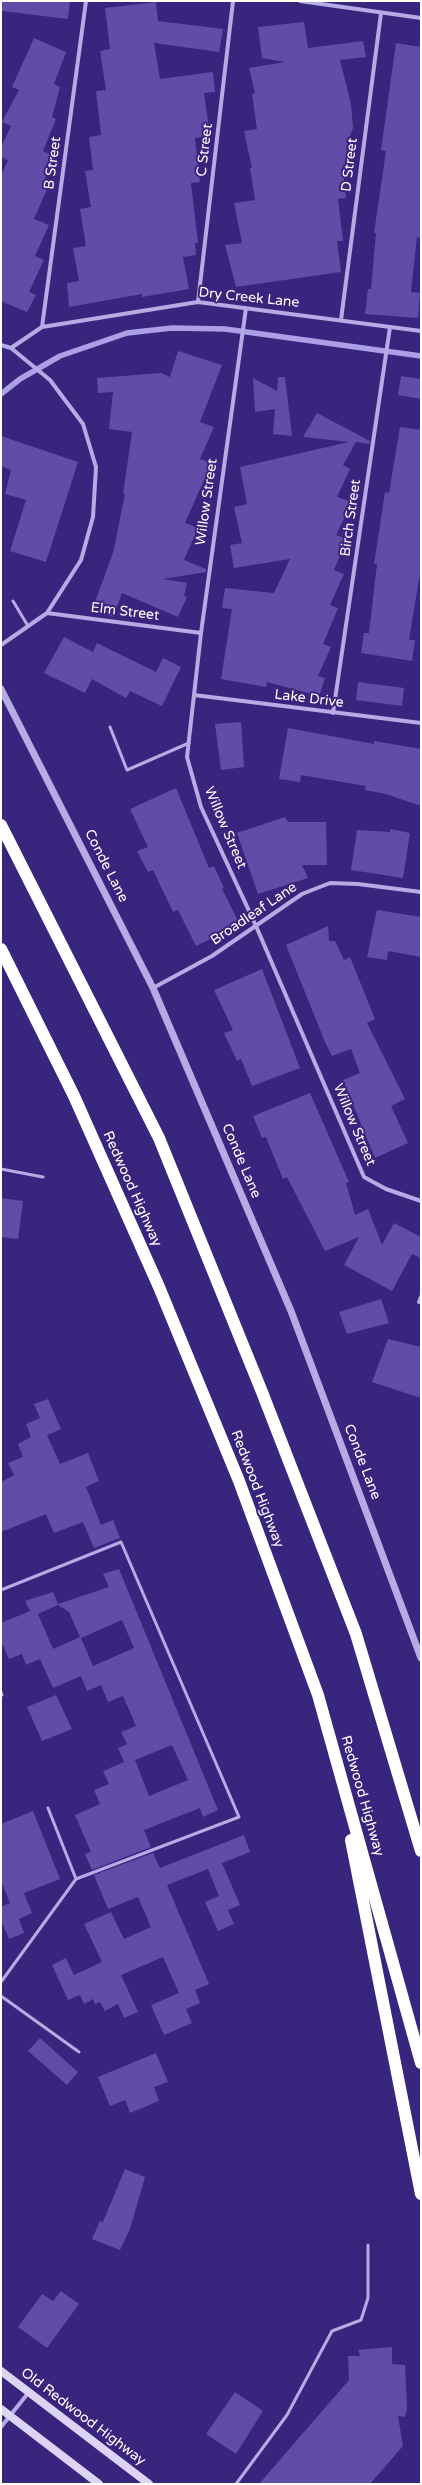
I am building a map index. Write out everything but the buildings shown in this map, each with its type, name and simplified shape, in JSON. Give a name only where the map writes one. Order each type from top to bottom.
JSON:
[{"type":"highway","points":[[1,825],[159,1138],[262,1392],[356,1634],[386,1729],[421,1851]]},
{"type":"highway","name":"Redwood Highway","points":[[1,949],[74,1096],[159,1287],[239,1481],[318,1695],[421,2063]]},
{"type":"highway","points":[[386,1729],[421,1824]]},
{"type":"highway","points":[[334,1752],[421,2194]]},
{"type":"main road","name":"Old Redwood Highway","points":[[1,2371],[149,2484]]},
{"type":"main road","points":[[1,2409],[99,2484]]},
{"type":"street","name":"B Street","points":[[42,327],[86,1]]},
{"type":"street","name":"C Street","points":[[198,302],[233,1]]},
{"type":"street","points":[[300,1],[421,18]]},
{"type":"street","name":"D Street","points":[[341,320],[381,12]]},
{"type":"street","name":"Dry Creek Lane","points":[[11,348],[42,327],[198,302],[421,331]]},
{"type":"street","name":"Willow Street","points":[[246,308],[238,356],[201,633],[187,757],[201,807],[256,926],[364,1176],[386,1189],[421,1201]]},
{"type":"street","name":"Birch Street","points":[[333,713],[390,327]]},
{"type":"street","points":[[1,345],[11,348],[50,380],[83,424],[96,467],[92,517],[81,560],[47,613],[1,645]]},
{"type":"street","name":"Elm Street","points":[[47,613],[201,633]]},
{"type":"street","name":"Conde Lane","points":[[1,690],[153,988],[291,1311],[421,1658]]},
{"type":"street","name":"Lake Drive","points":[[194,695],[421,723]]},
{"type":"street","name":"Broadleaf Lane","points":[[153,988],[212,956],[302,894],[330,883],[358,884],[421,892]]},
{"type":"street","points":[[1,2427],[29,2392]]},
{"type":"lane","points":[[13,601],[28,626]]},
{"type":"lane","points":[[110,727],[127,770],[189,743]]},
{"type":"lane","points":[[1,1169],[43,1177]]},
{"type":"lane","points":[[1,1590],[121,1542],[239,1817],[76,1880],[1,1982]]},
{"type":"lane","points":[[48,1808],[76,1880]]},
{"type":"lane","points":[[1,1996],[78,2052]]},
{"type":"lane","points":[[236,2484],[287,2415],[332,2331],[361,2320],[368,2298],[368,2245]]},
{"type":"waterway","points":[[1,394],[20,379],[60,356],[127,333],[172,328],[225,329],[421,356]]}]
